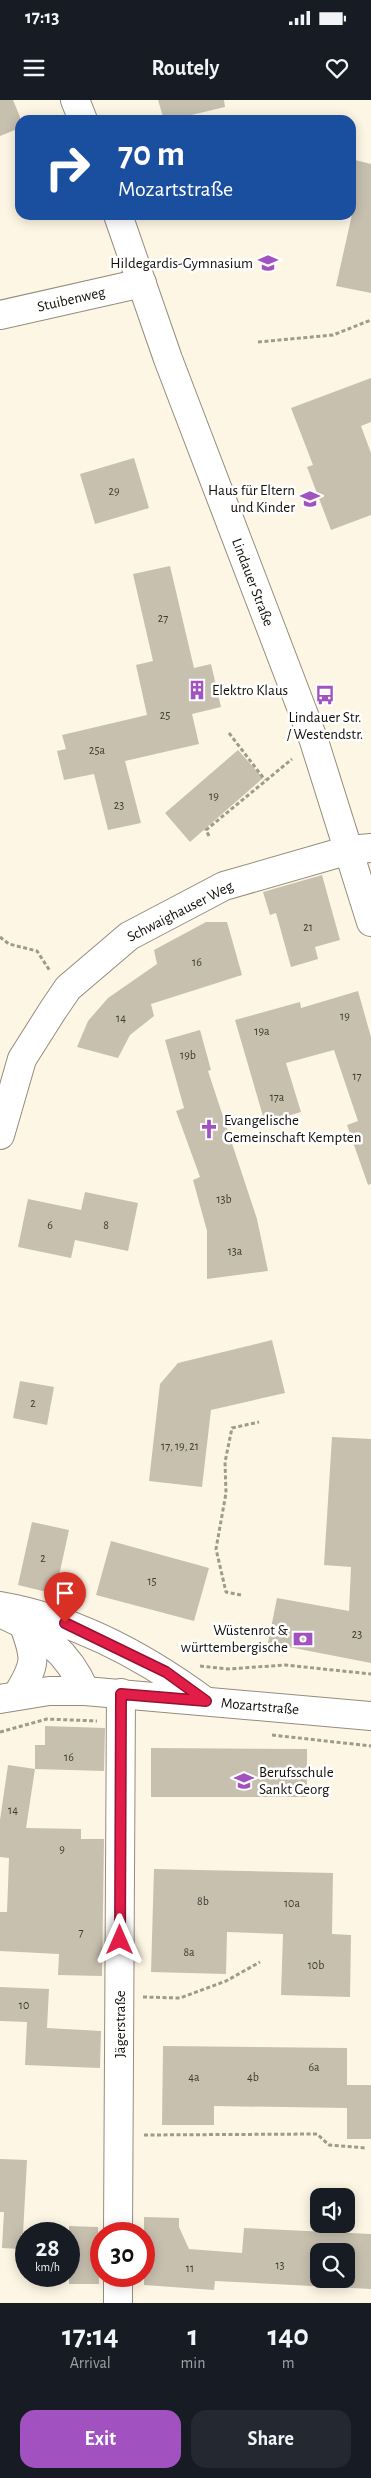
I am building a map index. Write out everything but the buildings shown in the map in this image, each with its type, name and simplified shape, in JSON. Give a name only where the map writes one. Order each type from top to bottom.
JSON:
[{"type":"street","points":[[75,100],[81,115]]},
{"type":"street","name":"Lindauer Straße","points":[[120,220],[168,359],[314,741],[360,849],[371,922]]},
{"type":"street","name":"Stuibenweg","points":[[0,316],[142,283]]},
{"type":"street","name":"Schwaighauser Weg","points":[[0,1135],[22,1059],[68,988],[129,936],[224,886],[360,849]]},
{"type":"street","points":[[0,1606],[34,1612],[80,1628],[166,1672],[206,1701]]},
{"type":"street","points":[[11,1618],[64,1654],[78,1675],[85,1691]]},
{"type":"street","points":[[8,1697],[31,1673],[34,1651],[11,1618]]},
{"type":"street","name":"Mozartstraße","points":[[8,1697],[85,1691],[371,1716]]},
{"type":"street","name":"Jägerstraße","points":[[118,2222],[121,1694]]},
{"type":"street","points":[[118,2287],[118,2303]]},
{"type":"path","points":[[258,342],[333,335],[371,320]]},
{"type":"path","points":[[229,733],[266,780]]},
{"type":"path","points":[[209,836],[206,830],[314,741]]},
{"type":"path","points":[[0,937],[10,944],[37,951],[51,973],[68,988]]},
{"type":"path","points":[[241,1595],[226,1592],[216,1549],[226,1493],[226,1462],[232,1428],[258,1422]]},
{"type":"path","points":[[228,1669],[285,1665],[349,1670],[371,1674]]},
{"type":"path","points":[[0,1732],[47,1720],[121,1721]]},
{"type":"path","points":[[120,1996],[180,1998],[226,1981],[260,1962]]},
{"type":"path","points":[[119,2134],[317,2134],[329,2145],[366,2148]]},
{"type":"place","name":"Hildegardis-Gymnasium","points":[[268,263]]},
{"type":"place","name":"Haus für Eltern und Kinder","points":[[310,499]]},
{"type":"place","name":"Elektro Klaus","points":[[197,690]]},
{"type":"place","name":"Lindauer Str. / Westendstr.","points":[[325,695]]},
{"type":"place","name":"Evangelische Gemeinschaft Kempten","points":[[209,1129]]},
{"type":"place","name":"Wüstenrot & württembergische","points":[[303,1639]]},
{"type":"place","name":"Berufsschule Sankt Georg","points":[[244,1781]]},
{"type":"route","points":[[65,1623],[80,1628],[166,1672],[206,1701],[121,1694],[120,1940]]}]
